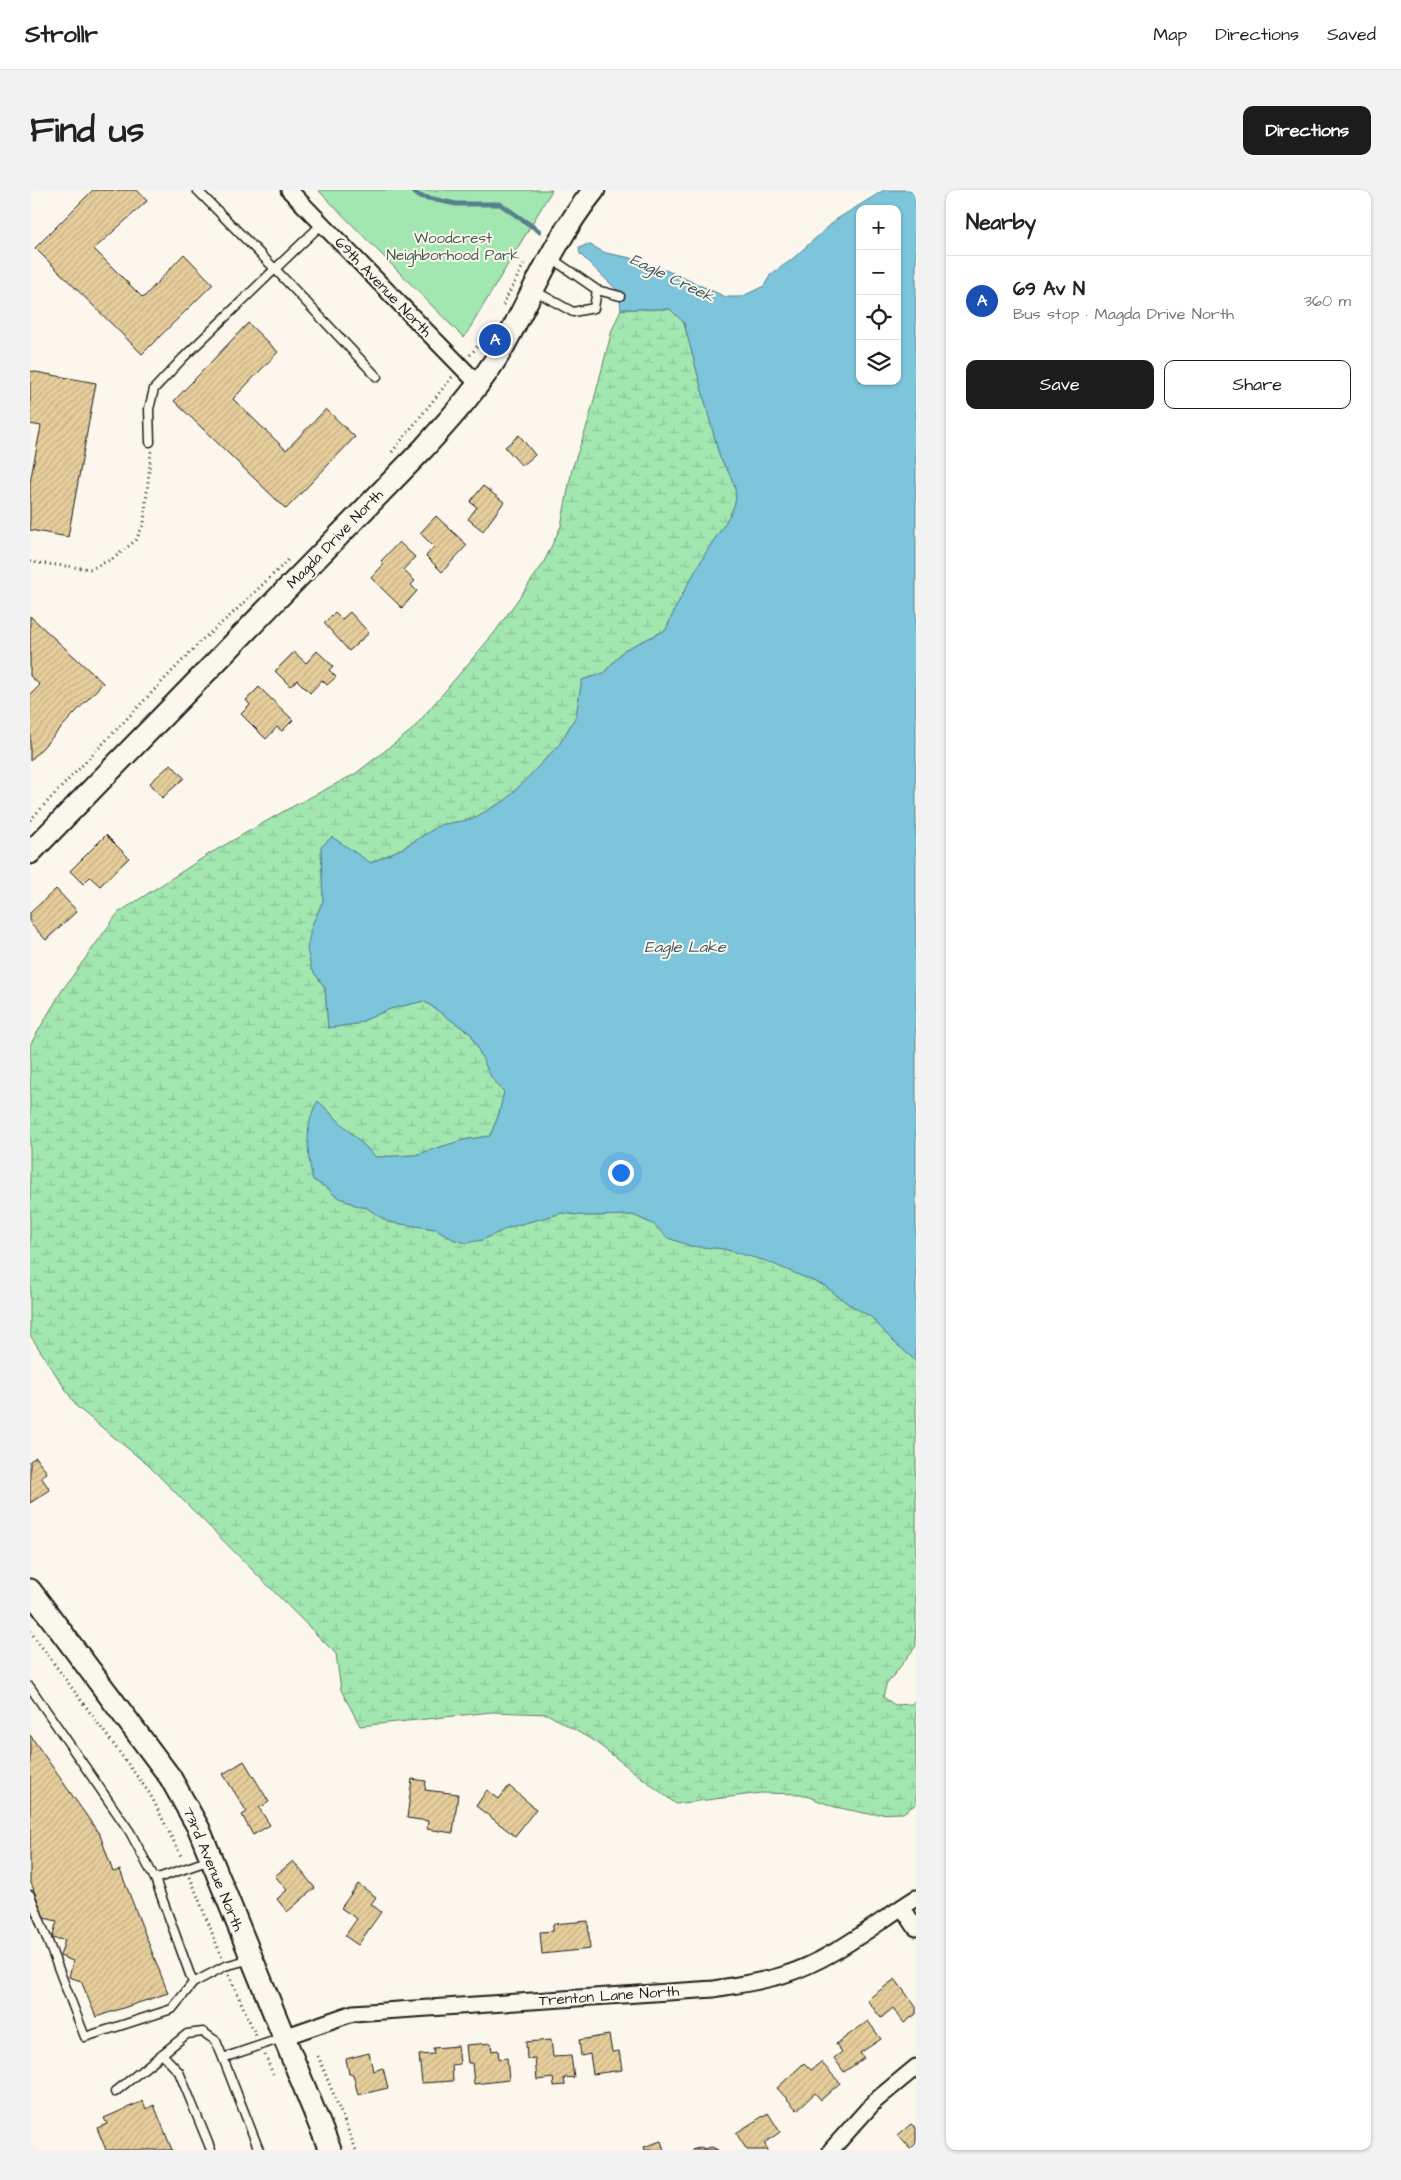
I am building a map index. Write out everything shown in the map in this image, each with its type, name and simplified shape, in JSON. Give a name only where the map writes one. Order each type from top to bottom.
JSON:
[{"type":"street","name":"69th Avenue North","points":[[289,190],[478,384]]},
{"type":"street","name":"Magda Drive North","points":[[30,853],[424,448],[463,404],[501,350],[532,290],[540,256],[567,226],[594,190]]},
{"type":"street","name":"73rd Avenue North","points":[[30,1590],[170,1777],[199,1829],[330,2150]]},
{"type":"street","name":"Trenton Lane North","points":[[284,2037],[334,2018],[353,2013],[714,1989],[750,1984],[784,1975],[817,1961],[847,1944],[916,1898]]},
{"type":"street","points":[[902,1907],[916,1928]]},
{"type":"street","points":[[831,2150],[875,2101],[916,2067]]},
{"type":"lane","points":[[197,190],[377,377]]},
{"type":"lane","points":[[150,442],[149,409],[154,389],[183,358],[322,224]]},
{"type":"lane","points":[[540,256],[597,290],[620,296]]},
{"type":"lane","points":[[532,290],[573,312],[594,308],[597,290]]},
{"type":"lane","points":[[30,1687],[130,1832],[155,1879],[193,1982]]},
{"type":"lane","points":[[155,1879],[186,1867],[212,1860]]},
{"type":"lane","points":[[30,1895],[85,2038],[172,2009],[193,1982],[225,1966],[251,1959]]},
{"type":"lane","points":[[115,2092],[187,2034],[203,2032],[216,2042],[259,2150]]},
{"type":"lane","points":[[223,2058],[284,2037]]},
{"type":"lane","points":[[162,2054],[179,2072],[211,2150]]},
{"type":"path","points":[[501,308],[521,267],[540,256]]},
{"type":"path","points":[[386,459],[489,332]]},
{"type":"path","points":[[30,562],[91,569],[114,558],[136,540],[144,523],[152,456],[150,442]]},
{"type":"path","points":[[30,820],[203,639],[231,615],[290,558]]},
{"type":"path","points":[[30,1630],[150,1794],[186,1867],[225,1966],[273,2074]]},
{"type":"path","points":[[318,2056],[356,2150]]},
{"type":"green space","name":"Woodcrest Neighborhood Park","points":[[318,190],[552,190],[464,338]]},
{"type":"green space","points":[[621,309],[670,309],[684,323],[720,458],[731,476],[736,497],[735,503],[685,590],[666,630],[624,650],[604,673],[582,680],[576,716],[559,745],[506,800],[472,819],[440,825],[405,847],[370,863],[332,838],[321,847],[323,901],[312,925],[311,968],[325,988],[328,1028],[356,1024],[390,1009],[424,1001],[471,1034],[491,1076],[504,1092],[499,1114],[490,1136],[463,1140],[415,1155],[376,1157],[318,1101],[313,1110],[309,1129],[313,1180],[329,1189],[334,1195],[355,1205],[367,1208],[388,1222],[436,1229],[455,1240],[482,1240],[510,1227],[562,1213],[587,1216],[633,1215],[653,1224],[669,1238],[691,1246],[724,1249],[767,1261],[825,1286],[847,1303],[871,1317],[893,1341],[916,1361],[916,1646],[886,1685],[883,1697],[895,1705],[912,1704],[916,1699],[916,1804],[903,1813],[869,1814],[835,1807],[801,1794],[761,1793],[676,1804],[594,1741],[547,1714],[492,1712],[360,1726],[341,1690],[336,1654],[148,1465],[77,1407],[30,1335],[30,1045],[61,992],[118,913],[209,854],[286,810],[355,774],[412,730],[495,632],[543,564],[561,526],[572,469],[588,423],[612,330]]},
{"type":"water","name":"Eagle Lake","points":[[884,190],[916,190],[916,1361],[893,1341],[871,1317],[847,1303],[825,1286],[766,1261],[724,1249],[691,1246],[668,1238],[653,1224],[633,1215],[587,1216],[562,1213],[510,1227],[482,1240],[467,1243],[455,1240],[436,1229],[388,1222],[367,1208],[355,1205],[334,1195],[329,1189],[313,1180],[309,1160],[308,1139],[310,1119],[318,1101],[376,1157],[415,1155],[463,1140],[490,1136],[499,1114],[504,1092],[491,1077],[471,1034],[424,1001],[390,1009],[356,1024],[328,1028],[325,988],[311,968],[307,949],[312,925],[323,901],[321,847],[332,837],[371,863],[405,847],[440,825],[472,819],[506,800],[559,745],[576,716],[582,680],[604,673],[624,650],[666,630],[685,590],[735,503],[736,497],[731,476],[720,458],[684,323],[670,309],[621,309],[619,292],[580,254],[579,248],[588,244],[606,253],[631,258],[647,266],[668,271],[726,297],[741,297],[764,286],[771,274],[790,261],[837,219],[856,207],[856,385],[901,385],[901,205],[860,205]]},
{"type":"building","points":[[93,190],[137,190],[147,201],[94,249],[143,298],[184,254],[213,284],[142,354],[35,248]]},
{"type":"building","points":[[248,323],[278,352],[233,399],[286,450],[326,409],[355,437],[286,509],[174,401]]},
{"type":"building","points":[[30,371],[96,383],[68,537],[30,530],[30,482],[41,426],[30,424]]},
{"type":"building","points":[[519,435],[535,455],[522,466],[505,447]]},
{"type":"building","points":[[483,486],[504,502],[483,531],[468,519],[477,507],[470,502]]},
{"type":"building","points":[[436,516],[467,545],[442,572],[426,556],[434,547],[420,533]]},
{"type":"building","points":[[399,542],[415,557],[403,570],[415,581],[411,585],[417,591],[402,608],[371,578],[384,564],[381,561]]},
{"type":"building","points":[[335,612],[342,619],[350,612],[369,633],[349,651],[324,623]]},
{"type":"building","points":[[30,616],[103,683],[30,761],[30,695],[40,685],[30,676]]},
{"type":"building","points":[[317,651],[333,666],[329,670],[336,677],[327,685],[322,680],[310,693],[297,680],[290,686],[275,671],[294,652],[306,663]]},
{"type":"building","points":[[259,687],[293,720],[282,731],[277,727],[266,739],[241,714],[250,705],[246,700]]},
{"type":"building","points":[[171,764],[184,778],[162,798],[150,783]]},
{"type":"building","points":[[106,835],[129,858],[100,886],[90,877],[83,884],[70,871]]},
{"type":"building","points":[[56,889],[77,911],[46,940],[30,923],[30,913]]},
{"type":"building","points":[[36,1457],[47,1473],[41,1477],[50,1490],[30,1503],[30,1461]]},
{"type":"building","points":[[30,1735],[100,1835],[113,1872],[120,1870],[168,1993],[96,2017],[81,1981],[69,1977],[73,1961],[60,1956],[65,1940],[52,1938],[57,1921],[44,1918],[30,1880]]},
{"type":"building","points":[[244,1761],[269,1802],[259,1808],[270,1825],[253,1835],[242,1815],[247,1812],[223,1774]]},
{"type":"building","points":[[412,1779],[426,1781],[425,1790],[458,1794],[453,1833],[427,1829],[428,1821],[407,1818]]},
{"type":"building","points":[[509,1786],[536,1809],[515,1836],[476,1806],[487,1790],[499,1799]]},
{"type":"building","points":[[293,1861],[315,1888],[287,1912],[277,1899],[287,1890],[275,1876]]},
{"type":"building","points":[[358,1884],[376,1897],[371,1904],[381,1912],[358,1945],[345,1936],[357,1919],[341,1908]]},
{"type":"building","points":[[588,1921],[590,1949],[542,1954],[540,1932],[553,1931],[553,1924]]},
{"type":"building","points":[[895,1979],[916,2007],[916,2014],[904,2023],[893,2008],[881,2018],[867,2000]]},
{"type":"building","points":[[868,2021],[881,2039],[860,2053],[864,2058],[844,2072],[834,2058],[842,2052],[836,2044]]},
{"type":"building","points":[[609,2035],[612,2052],[619,2051],[622,2070],[593,2074],[590,2054],[581,2056],[579,2040]]},
{"type":"building","points":[[551,2040],[553,2057],[571,2056],[574,2077],[564,2078],[565,2085],[554,2086],[553,2078],[537,2080],[535,2058],[527,2059],[526,2042]]},
{"type":"building","points":[[491,2043],[492,2051],[498,2050],[499,2059],[507,2058],[509,2080],[474,2084],[472,2063],[468,2063],[466,2045]]},
{"type":"building","points":[[458,2046],[460,2064],[452,2065],[453,2081],[422,2083],[419,2055],[434,2054],[433,2048]]},
{"type":"building","points":[[369,2053],[373,2071],[383,2068],[388,2088],[358,2095],[353,2074],[349,2074],[346,2059]]},
{"type":"building","points":[[821,2062],[840,2083],[821,2100],[815,2093],[797,2110],[777,2088],[804,2063],[811,2070]]},
{"type":"building","points":[[143,2101],[146,2109],[154,2105],[172,2150],[106,2150],[97,2128],[107,2124],[104,2118]]},
{"type":"building","points":[[768,2113],[780,2132],[764,2143],[768,2150],[747,2150],[736,2133]]},
{"type":"building","points":[[911,2124],[916,2128],[916,2144],[910,2149],[898,2135]]},
{"type":"building","points":[[661,2141],[664,2150],[645,2150],[644,2147]]},
{"type":"building","points":[[702,2147],[703,2149],[712,2147],[718,2150],[692,2150]]},
{"type":"waterway","name":"Eagle Creek","points":[[412,190],[419,196],[456,204],[500,204],[539,231]]},
{"type":"place","name":"69 Av N","points":[[495,340]]}]
